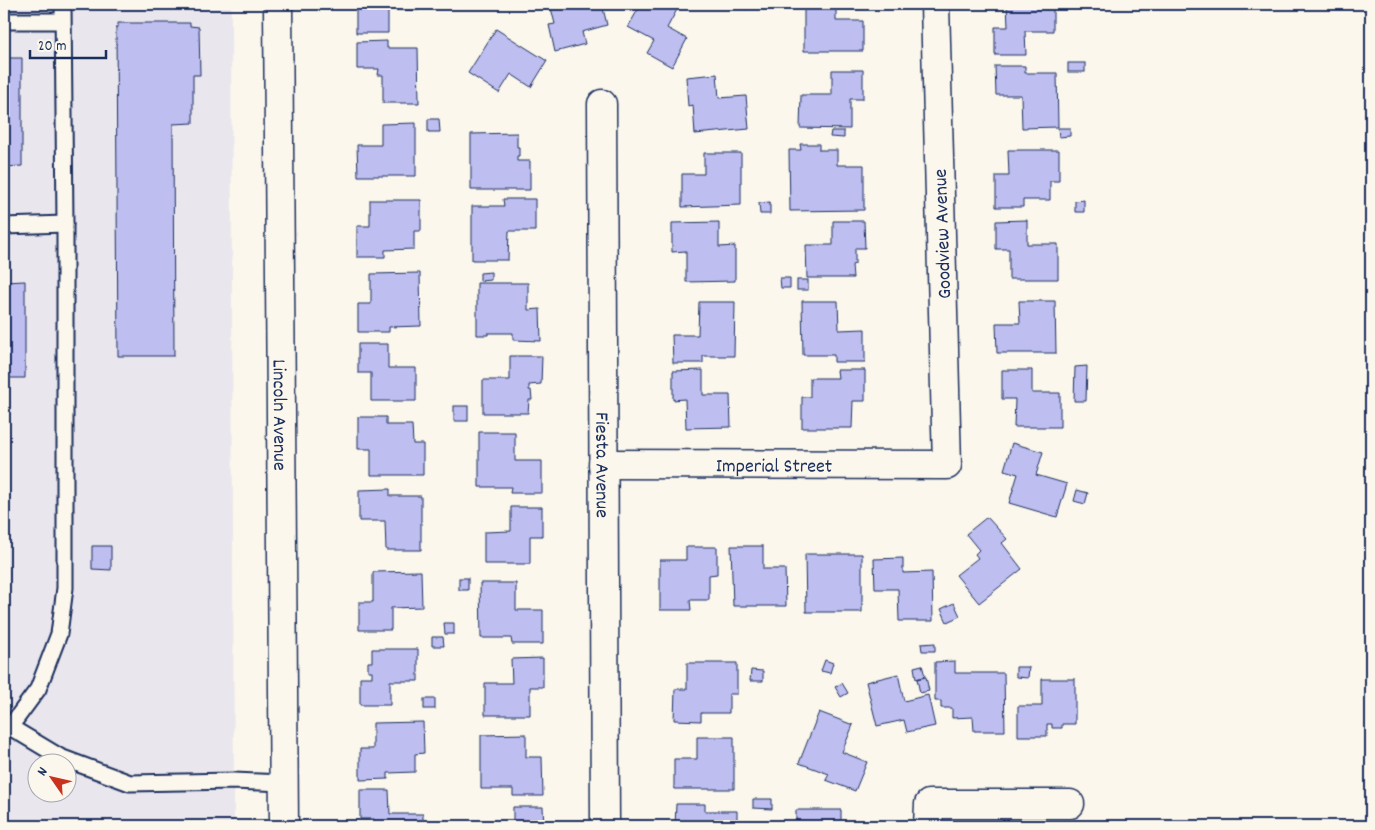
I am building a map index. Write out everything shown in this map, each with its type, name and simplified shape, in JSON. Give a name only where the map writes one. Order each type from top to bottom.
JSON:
[{"type":"street","name":"Lincoln Avenue","points":[[278,4],[284,826]]},
{"type":"street","name":"Goodview Avenue","points":[[934,4],[947,465]]},
{"type":"street","name":"Fiesta Avenue","points":[[602,104],[605,826]]},
{"type":"street","name":"Imperial Street","points":[[603,464],[947,465]]},
{"type":"street","points":[[929,815],[1070,804]]},
{"type":"lane","points":[[63,4],[65,588],[59,634],[38,689],[7,729],[60,757],[130,783],[234,781],[283,783]]},
{"type":"lane","points":[[4,20],[62,21]]},
{"type":"lane","points":[[4,226],[65,224]]},
{"type":"shaded area","points":[[4,4],[231,4],[234,826],[4,826]]},
{"type":"building","points":[[419,4],[419,10],[388,10],[388,33],[356,33],[356,5]]},
{"type":"building","points":[[550,4],[602,4],[607,25],[582,32],[585,44],[555,52],[549,25],[555,24]]},
{"type":"building","points":[[641,4],[680,4],[667,28],[687,39],[672,67],[647,53],[654,41],[628,27]]},
{"type":"building","points":[[742,4],[753,4],[747,10]]},
{"type":"building","points":[[804,4],[836,4],[836,21],[863,21],[863,51],[804,51]]},
{"type":"building","points":[[1007,4],[1053,4],[1053,31],[1025,31],[1026,55],[995,55],[995,27],[1008,27]]},
{"type":"building","points":[[118,23],[190,23],[190,26],[199,27],[200,75],[193,75],[193,123],[173,124],[174,356],[118,356],[116,27],[118,27]]},
{"type":"building","points":[[496,29],[547,61],[531,87],[511,74],[499,93],[468,73]]},
{"type":"building","points":[[387,41],[387,48],[418,48],[419,103],[383,103],[383,75],[378,75],[379,69],[357,69],[357,42]]},
{"type":"building","points":[[4,58],[22,58],[22,166],[4,167]]},
{"type":"building","points":[[1068,63],[1085,63],[1085,72],[1068,72]]},
{"type":"building","points":[[995,66],[1025,66],[1025,73],[1057,73],[1058,127],[1022,128],[1021,95],[996,95]]},
{"type":"building","points":[[832,70],[863,70],[863,99],[850,99],[850,129],[800,128],[801,95],[832,95]]},
{"type":"building","points":[[717,74],[719,98],[746,96],[749,129],[695,134],[693,105],[688,106],[686,77]]},
{"type":"building","points":[[428,119],[439,119],[440,132],[428,132]]},
{"type":"building","points":[[416,123],[416,176],[358,176],[357,145],[381,145],[381,124]]},
{"type":"building","points":[[1058,128],[1070,128],[1070,136],[1059,137]]},
{"type":"building","points":[[831,131],[844,131],[844,138],[830,137]]},
{"type":"building","points":[[517,133],[519,156],[517,156],[517,161],[530,161],[530,190],[471,190],[471,134]]},
{"type":"building","points":[[800,144],[819,144],[819,150],[837,150],[837,165],[864,165],[864,210],[790,211],[789,150],[801,150]]},
{"type":"building","points":[[1008,150],[1059,150],[1059,181],[1050,181],[1050,200],[1023,200],[1023,207],[996,207],[996,176],[1009,176]]},
{"type":"building","points":[[704,153],[741,153],[741,205],[682,207],[682,174],[704,174]]},
{"type":"building","points":[[503,199],[535,199],[535,231],[509,231],[508,260],[472,260],[472,206],[504,206]]},
{"type":"building","points":[[370,200],[421,200],[421,231],[414,231],[414,249],[385,250],[385,257],[357,257],[357,226],[370,226]]},
{"type":"building","points":[[1084,200],[1084,212],[1075,212],[1075,201]]},
{"type":"building","points":[[770,202],[770,214],[760,214],[759,203]]},
{"type":"building","points":[[1027,220],[1027,244],[1058,244],[1058,279],[1009,279],[1009,249],[996,249],[996,221]]},
{"type":"building","points":[[833,221],[864,221],[865,248],[855,248],[855,264],[852,265],[853,278],[807,278],[806,245],[833,245]]},
{"type":"building","points":[[719,222],[719,247],[735,246],[735,281],[686,282],[686,251],[672,252],[672,223]]},
{"type":"building","points":[[491,272],[491,280],[480,281],[480,273]]},
{"type":"building","points":[[420,273],[421,326],[389,327],[389,332],[358,332],[358,304],[371,304],[371,274]]},
{"type":"building","points":[[780,278],[790,278],[790,288],[781,288]]},
{"type":"building","points":[[797,280],[808,280],[808,290],[797,290]]},
{"type":"building","points":[[25,281],[25,378],[4,378],[4,282]]},
{"type":"building","points":[[477,283],[528,283],[528,310],[540,309],[541,341],[513,340],[513,333],[477,335]]},
{"type":"building","points":[[802,301],[838,301],[839,330],[865,329],[865,362],[834,362],[834,355],[803,355]]},
{"type":"building","points":[[1019,301],[1055,301],[1056,353],[997,353],[996,323],[1020,323]]},
{"type":"building","points":[[699,302],[735,302],[734,356],[703,356],[703,363],[673,363],[672,335],[698,335]]},
{"type":"building","points":[[358,344],[388,344],[388,368],[416,368],[416,401],[371,401],[371,373],[358,373]]},
{"type":"building","points":[[510,356],[542,356],[541,384],[529,385],[532,400],[529,400],[528,413],[483,413],[483,380],[510,380]]},
{"type":"building","points":[[1087,366],[1086,401],[1074,401],[1075,367]]},
{"type":"building","points":[[703,370],[703,395],[730,395],[731,427],[686,428],[685,399],[673,400],[673,371]]},
{"type":"building","points":[[837,370],[865,370],[865,401],[853,401],[852,428],[802,428],[802,397],[810,397],[810,378],[838,378]]},
{"type":"building","points":[[1002,370],[1032,370],[1032,393],[1060,393],[1060,427],[1014,427],[1015,399],[1002,399]]},
{"type":"building","points":[[454,406],[468,406],[468,421],[454,421]]},
{"type":"building","points":[[358,417],[386,417],[386,425],[412,425],[413,444],[423,444],[423,475],[371,475],[371,449],[358,449]]},
{"type":"building","points":[[479,432],[515,432],[515,461],[542,461],[542,493],[510,493],[511,487],[479,487]]},
{"type":"building","points":[[1012,443],[1043,452],[1036,475],[1067,484],[1057,517],[1009,503],[1018,474],[1004,470]]},
{"type":"building","points":[[390,489],[390,496],[421,496],[421,550],[386,550],[385,521],[359,521],[359,490]]},
{"type":"building","points":[[1077,490],[1088,493],[1085,504],[1074,501]]},
{"type":"building","points":[[511,507],[542,507],[542,536],[530,536],[530,564],[484,564],[484,532],[511,531]]},
{"type":"building","points":[[987,517],[1007,539],[1002,543],[1022,569],[979,603],[956,575],[978,558],[975,554],[979,550],[966,534]]},
{"type":"building","points":[[92,546],[111,546],[111,570],[92,569]]},
{"type":"building","points":[[731,546],[763,546],[763,569],[785,569],[786,606],[733,606]]},
{"type":"building","points":[[686,547],[717,547],[717,574],[709,575],[709,600],[690,600],[691,610],[660,610],[660,560],[686,560]]},
{"type":"building","points":[[805,554],[862,554],[862,612],[806,612]]},
{"type":"building","points":[[903,558],[903,573],[932,572],[933,621],[899,621],[898,589],[875,589],[874,559]]},
{"type":"building","points":[[421,571],[422,607],[391,608],[391,630],[359,630],[359,602],[373,602],[373,572]]},
{"type":"building","points":[[459,578],[468,578],[468,590],[459,590]]},
{"type":"building","points":[[480,583],[516,583],[516,610],[543,610],[543,644],[512,644],[511,638],[481,638]]},
{"type":"building","points":[[954,603],[960,616],[947,622],[941,609]]},
{"type":"building","points":[[444,623],[454,623],[454,634],[445,634]]},
{"type":"building","points":[[432,637],[443,637],[444,646],[432,646]]},
{"type":"building","points":[[935,643],[935,651],[922,651],[921,644]]},
{"type":"building","points":[[372,649],[418,649],[418,681],[390,681],[390,705],[360,705],[360,677],[372,677],[372,671],[368,671],[368,662],[372,662]]},
{"type":"building","points":[[543,658],[543,687],[530,687],[530,715],[485,715],[485,683],[512,683],[511,659]]},
{"type":"building","points":[[825,660],[833,663],[830,673],[821,671]]},
{"type":"building","points":[[955,661],[955,673],[1004,673],[1005,731],[974,731],[973,717],[952,718],[952,708],[941,708],[941,701],[935,701],[935,662]]},
{"type":"building","points":[[687,663],[737,663],[737,694],[729,694],[729,713],[701,713],[701,721],[674,720],[675,689],[687,689]]},
{"type":"building","points":[[922,665],[925,676],[916,679],[914,667]]},
{"type":"building","points":[[1016,667],[1029,667],[1028,678],[1016,677]]},
{"type":"building","points":[[751,670],[763,671],[763,681],[750,681]]},
{"type":"building","points":[[898,674],[904,701],[928,695],[935,726],[907,732],[904,720],[877,726],[866,682]]},
{"type":"building","points":[[926,677],[929,691],[920,693],[917,679]]},
{"type":"building","points":[[1042,679],[1075,679],[1075,724],[1062,724],[1062,728],[1052,728],[1052,724],[1047,724],[1047,736],[1018,736],[1018,706],[1042,706]]},
{"type":"building","points":[[842,683],[848,693],[841,697],[835,687]]},
{"type":"building","points":[[424,699],[435,699],[435,709],[424,709]]},
{"type":"building","points":[[819,712],[853,725],[842,752],[867,762],[855,791],[826,780],[829,774],[799,763]]},
{"type":"building","points":[[423,722],[424,753],[415,754],[415,772],[388,773],[388,779],[360,780],[360,749],[373,749],[373,723]]},
{"type":"building","points":[[526,734],[526,757],[542,757],[543,796],[513,796],[513,789],[481,789],[481,735]]},
{"type":"building","points":[[697,737],[734,737],[734,789],[674,789],[674,759],[697,759]]},
{"type":"building","points":[[360,790],[389,790],[390,814],[423,814],[423,826],[374,826],[374,819],[360,819]]},
{"type":"building","points":[[753,799],[772,799],[772,809],[753,808]]},
{"type":"building","points":[[676,804],[705,804],[705,811],[737,811],[737,826],[675,826]]},
{"type":"building","points":[[513,807],[543,807],[544,826],[513,826]]},
{"type":"building","points":[[796,810],[841,810],[841,823],[845,823],[845,826],[796,826]]}]
